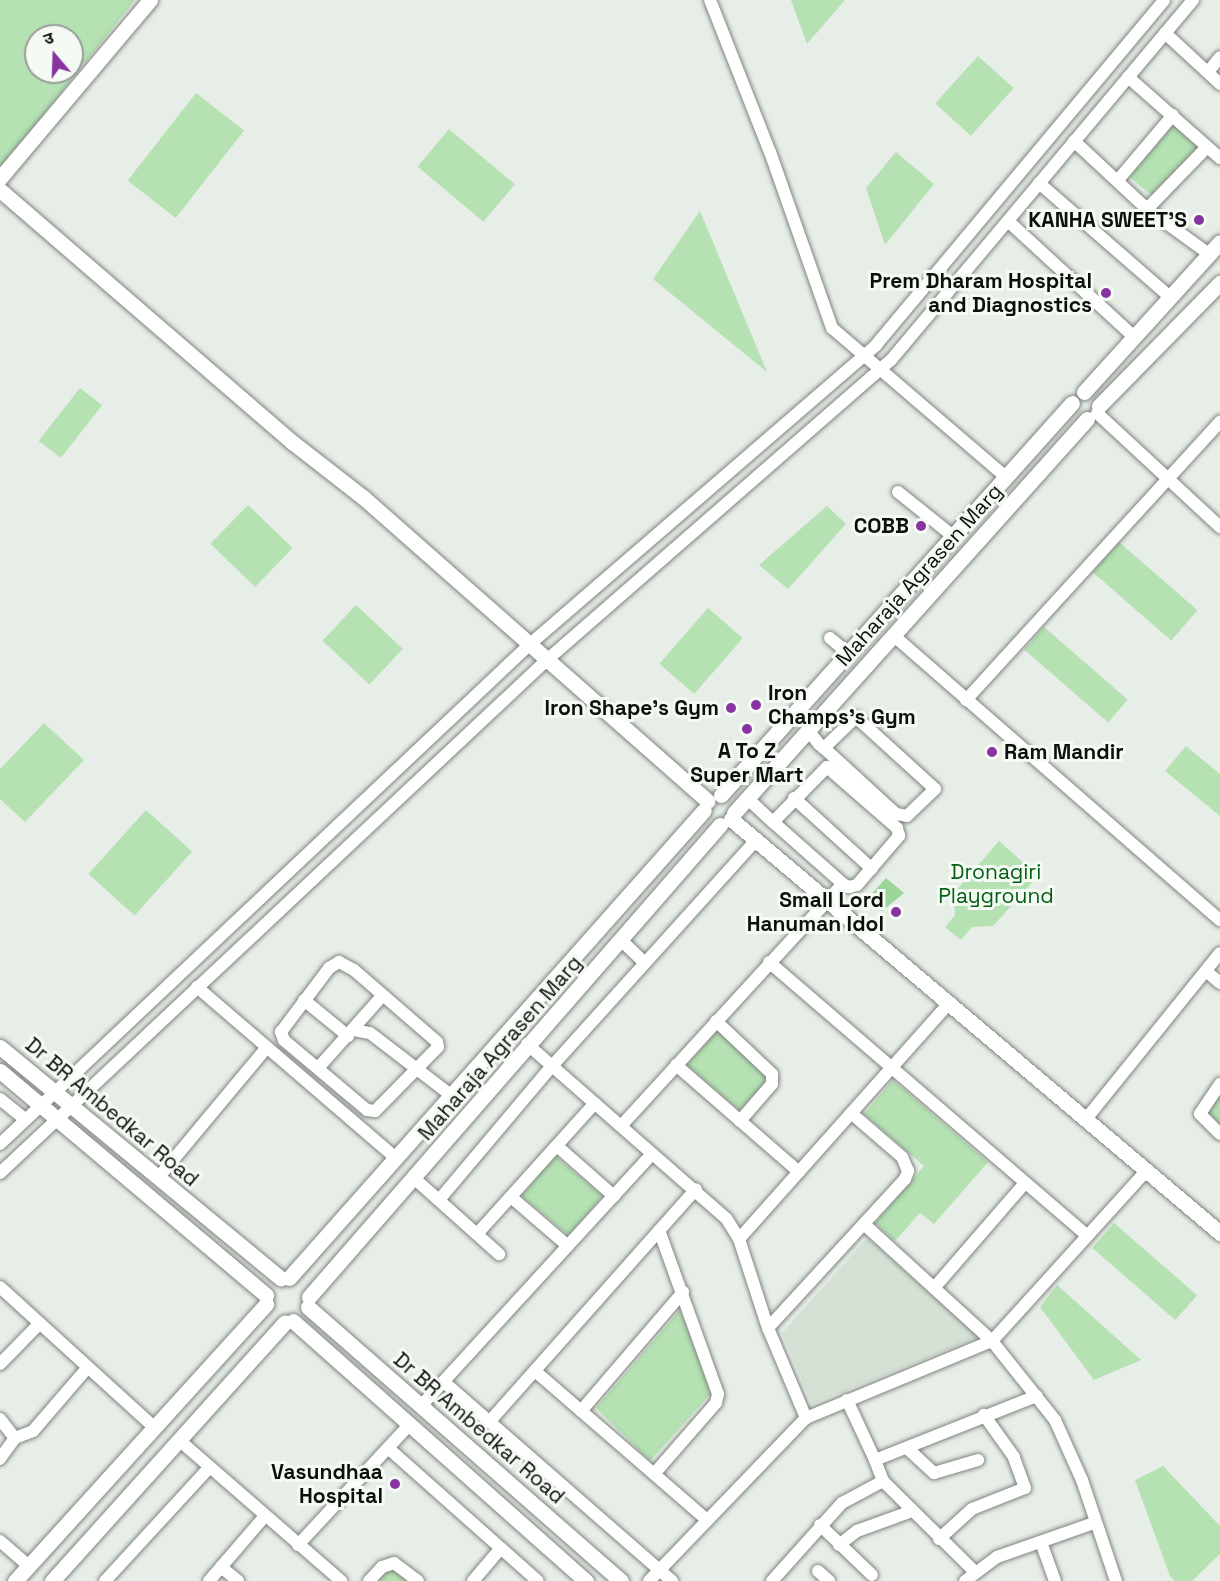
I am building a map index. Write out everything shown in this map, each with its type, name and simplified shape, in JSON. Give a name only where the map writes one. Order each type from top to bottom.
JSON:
[{"type":"street","points":[[0,178],[150,0]]},
{"type":"street","points":[[710,0],[770,152],[825,314],[841,338],[1006,477]]},
{"type":"street","points":[[0,1144],[530,644],[882,337],[1164,0]]},
{"type":"street","points":[[0,1173],[548,659],[880,369],[1008,221],[1193,0]]},
{"type":"street","points":[[1165,33],[1220,84]]},
{"type":"street","points":[[1208,72],[1220,57]]},
{"type":"street","points":[[1128,77],[1220,158]]},
{"type":"street","points":[[1118,180],[1173,115]]},
{"type":"street","points":[[1074,141],[1147,209],[1209,254]]},
{"type":"street","points":[[1147,209],[1208,147]]},
{"type":"street","points":[[1039,183],[1170,297]]},
{"type":"street","points":[[0,190],[548,659],[711,802]]},
{"type":"street","points":[[1008,221],[1134,338]]},
{"type":"street","name":"Maharaja Agrasen Marg","points":[[285,1279],[397,1159],[711,802],[1220,242]]},
{"type":"street","name":"Maharaja Agrasen Marg","points":[[309,1302],[527,1044],[1094,413],[1220,283]]},
{"type":"street","points":[[1084,392],[1094,394],[1094,413]]},
{"type":"street","points":[[1072,403],[1076,415],[1094,413],[1220,527]]},
{"type":"street","points":[[966,700],[1220,422]]},
{"type":"street","points":[[898,492],[953,536]]},
{"type":"street","points":[[690,506],[704,523]]},
{"type":"street","points":[[893,635],[1220,920]]},
{"type":"street","points":[[830,638],[848,653]]},
{"type":"street","points":[[808,730],[824,748],[902,816],[907,816],[934,789],[855,717],[824,748]]},
{"type":"street","points":[[747,798],[773,822],[843,884],[853,887],[898,840],[897,828],[827,767],[794,798],[773,822]]},
{"type":"street","points":[[794,798],[872,868]]},
{"type":"street","points":[[711,802],[730,799],[729,819]]},
{"type":"street","points":[[711,802],[707,819],[729,819],[827,897],[1220,1233]]},
{"type":"street","points":[[439,1200],[552,1066],[756,840]]},
{"type":"street","points":[[621,1126],[827,897],[843,884]]},
{"type":"street","points":[[621,940],[644,962]]},
{"type":"street","points":[[1086,1119],[1207,972],[1220,953]]},
{"type":"street","points":[[339,962],[383,995],[437,1042],[438,1047],[375,1112],[367,1110],[284,1040],[281,1032],[304,999],[328,968],[339,962]]},
{"type":"street","points":[[769,962],[1088,1236]]},
{"type":"street","points":[[1207,972],[1220,983]]},
{"type":"street","points":[[170,985],[185,998]]},
{"type":"street","points":[[197,987],[397,1159]]},
{"type":"street","points":[[318,1067],[383,995]]},
{"type":"street","points":[[304,999],[351,1033],[370,1034],[452,1096]]},
{"type":"street","points":[[739,1239],[950,1002]]},
{"type":"street","points":[[716,1021],[772,1074],[772,1084],[740,1121]]},
{"type":"street","points":[[527,1044],[652,1154],[696,1189],[726,1218],[739,1239],[768,1328],[806,1418]]},
{"type":"street","name":"Dr BR Ambedkar Road","points":[[0,1047],[158,1178],[285,1279]]},
{"type":"street","points":[[158,1178],[267,1047]]},
{"type":"street","points":[[676,1065],[799,1172]]},
{"type":"street","name":"Dr BR Ambedkar Road","points":[[0,1071],[266,1300]]},
{"type":"street","points":[[1220,1084],[1200,1114],[1220,1134]]},
{"type":"street","points":[[0,1099],[26,1120]]},
{"type":"street","points":[[477,1234],[595,1104]]},
{"type":"street","points":[[768,1328],[865,1225],[908,1171],[902,1157],[851,1113]]},
{"type":"street","points":[[557,1146],[614,1196]]},
{"type":"street","points":[[421,1406],[652,1154]]},
{"type":"street","points":[[649,1581],[806,1418],[992,1341],[1146,1170]]},
{"type":"street","points":[[415,1179],[499,1254]]},
{"type":"street","points":[[934,1288],[1025,1183]]},
{"type":"street","points":[[490,1421],[696,1189]]},
{"type":"street","points":[[511,1197],[567,1246]]},
{"type":"street","points":[[865,1225],[992,1341],[1037,1396],[1067,1443],[1116,1581]]},
{"type":"street","points":[[654,1474],[716,1403],[718,1394],[659,1230]]},
{"type":"street","points":[[15,1581],[285,1279],[305,1287],[309,1302],[179,1440],[52,1581]]},
{"type":"street","points":[[0,1287],[154,1427]]},
{"type":"street","points":[[581,1411],[683,1292]]},
{"type":"street","points":[[266,1300],[273,1317],[289,1321]]},
{"type":"street","name":"Dr BR Ambedkar Road","points":[[309,1302],[421,1406],[621,1581]]},
{"type":"street","name":"Dr BR Ambedkar Road","points":[[289,1321],[586,1581]]},
{"type":"street","points":[[0,1364],[40,1323]]},
{"type":"street","points":[[0,1459],[15,1438],[33,1431],[88,1367]]},
{"type":"street","points":[[535,1371],[707,1520]]},
{"type":"street","points":[[444,1382],[672,1581]]},
{"type":"street","points":[[875,1460],[984,1415],[1037,1396]]},
{"type":"street","points":[[847,1400],[883,1481],[939,1539],[969,1576],[996,1557],[1094,1522]]},
{"type":"street","points":[[939,1539],[972,1509],[1025,1488],[1014,1457],[984,1415]]},
{"type":"street","points":[[0,1419],[15,1438]]},
{"type":"street","points":[[298,1545],[409,1425]]},
{"type":"street","points":[[179,1440],[264,1517],[341,1581]]},
{"type":"street","points":[[388,1448],[538,1581]]},
{"type":"street","points":[[907,1448],[934,1473],[978,1460]]},
{"type":"street","points":[[105,1581],[209,1468]]},
{"type":"street","points":[[775,1580],[820,1526],[849,1498],[883,1481]]},
{"type":"street","points":[[839,1545],[857,1531],[912,1511]]},
{"type":"street","points":[[208,1581],[264,1517]]},
{"type":"street","points":[[820,1526],[872,1575]]},
{"type":"street","points":[[0,1541],[28,1566]]},
{"type":"street","points":[[1041,1542],[1055,1581]]},
{"type":"street","points":[[473,1581],[501,1548]]},
{"type":"street","points":[[369,1581],[382,1567],[394,1563],[418,1581]]},
{"type":"street","points":[[221,1567],[238,1581]]},
{"type":"street","points":[[818,1571],[830,1581]]},
{"type":"shaded area","points":[[886,878],[904,893],[882,911],[868,898]]},
{"type":"shaded area","points":[[867,1238],[979,1337],[812,1404],[782,1333]]},
{"type":"green space","points":[[0,0],[135,0],[84,64],[84,24],[24,24],[24,84],[68,84],[0,169]]},
{"type":"green space","points":[[791,0],[845,0],[807,44]]},
{"type":"green space","points":[[978,56],[1014,88],[971,136],[935,104]]},
{"type":"green space","points":[[196,93],[244,131],[176,218],[128,180]]},
{"type":"green space","points":[[1177,120],[1204,142],[1156,199],[1129,177]]},
{"type":"green space","points":[[449,129],[515,184],[483,222],[418,167]]},
{"type":"green space","points":[[896,152],[934,184],[885,245],[866,188]]},
{"type":"green space","points":[[700,211],[767,372],[653,279]]},
{"type":"green space","points":[[80,388],[102,405],[61,458],[39,441]]},
{"type":"green space","points":[[248,505],[293,548],[255,587],[210,544]]},
{"type":"green space","points":[[827,506],[846,524],[788,589],[759,565]]},
{"type":"green space","points":[[1119,542],[1197,610],[1171,640],[1093,572]]},
{"type":"green space","points":[[356,605],[403,649],[369,684],[323,641]]},
{"type":"green space","points":[[708,608],[743,638],[694,694],[659,664]]},
{"type":"green space","points":[[1044,627],[1128,700],[1108,722],[1024,650]]},
{"type":"green space","points":[[44,723],[84,760],[25,822],[0,799],[0,769]]},
{"type":"green space","points":[[1186,746],[1220,774],[1220,816],[1165,771]]},
{"type":"green space","points":[[146,810],[192,851],[135,915],[88,874]]},
{"type":"green space","name":"Dronagiri Playground","points":[[999,841],[1038,876],[993,926],[972,927],[961,940],[945,927],[955,915],[954,893]]},
{"type":"green space","points":[[717,1030],[771,1077],[741,1112],[687,1065]]},
{"type":"green space","points":[[893,1080],[988,1162],[934,1224],[920,1213],[895,1241],[875,1223],[924,1166],[864,1114]]},
{"type":"green space","points":[[1220,1093],[1220,1125],[1204,1111]]},
{"type":"green space","points":[[555,1156],[602,1196],[569,1236],[522,1196]]},
{"type":"green space","points":[[1114,1223],[1197,1295],[1175,1320],[1092,1248]]},
{"type":"green space","points":[[1057,1285],[1141,1360],[1094,1380],[1040,1307]]},
{"type":"green space","points":[[680,1310],[712,1392],[650,1461],[596,1408]]},
{"type":"green space","points":[[1163,1466],[1220,1526],[1220,1554],[1192,1581],[1175,1581],[1170,1576],[1135,1480]]},
{"type":"green space","points":[[392,1563],[412,1581],[376,1581]]},
{"type":"place","name":"KANHA SWEET'S","points":[[1199,220]]},
{"type":"place","name":"Prem Dharam Hospital and Diagnostics","points":[[1106,293]]},
{"type":"place","name":"COBB","points":[[921,526]]},
{"type":"place","name":"Iron Champs's Gym","points":[[756,705]]},
{"type":"place","name":"Iron Shape's Gym","points":[[731,708]]},
{"type":"place","name":"A To Z Super Mart","points":[[747,729]]},
{"type":"place","name":"Ram Mandir","points":[[992,752]]},
{"type":"place","name":"Small Lord Hanuman Idol","points":[[896,912]]},
{"type":"place","name":"Vasundhaa Hospital","points":[[395,1484]]}]
